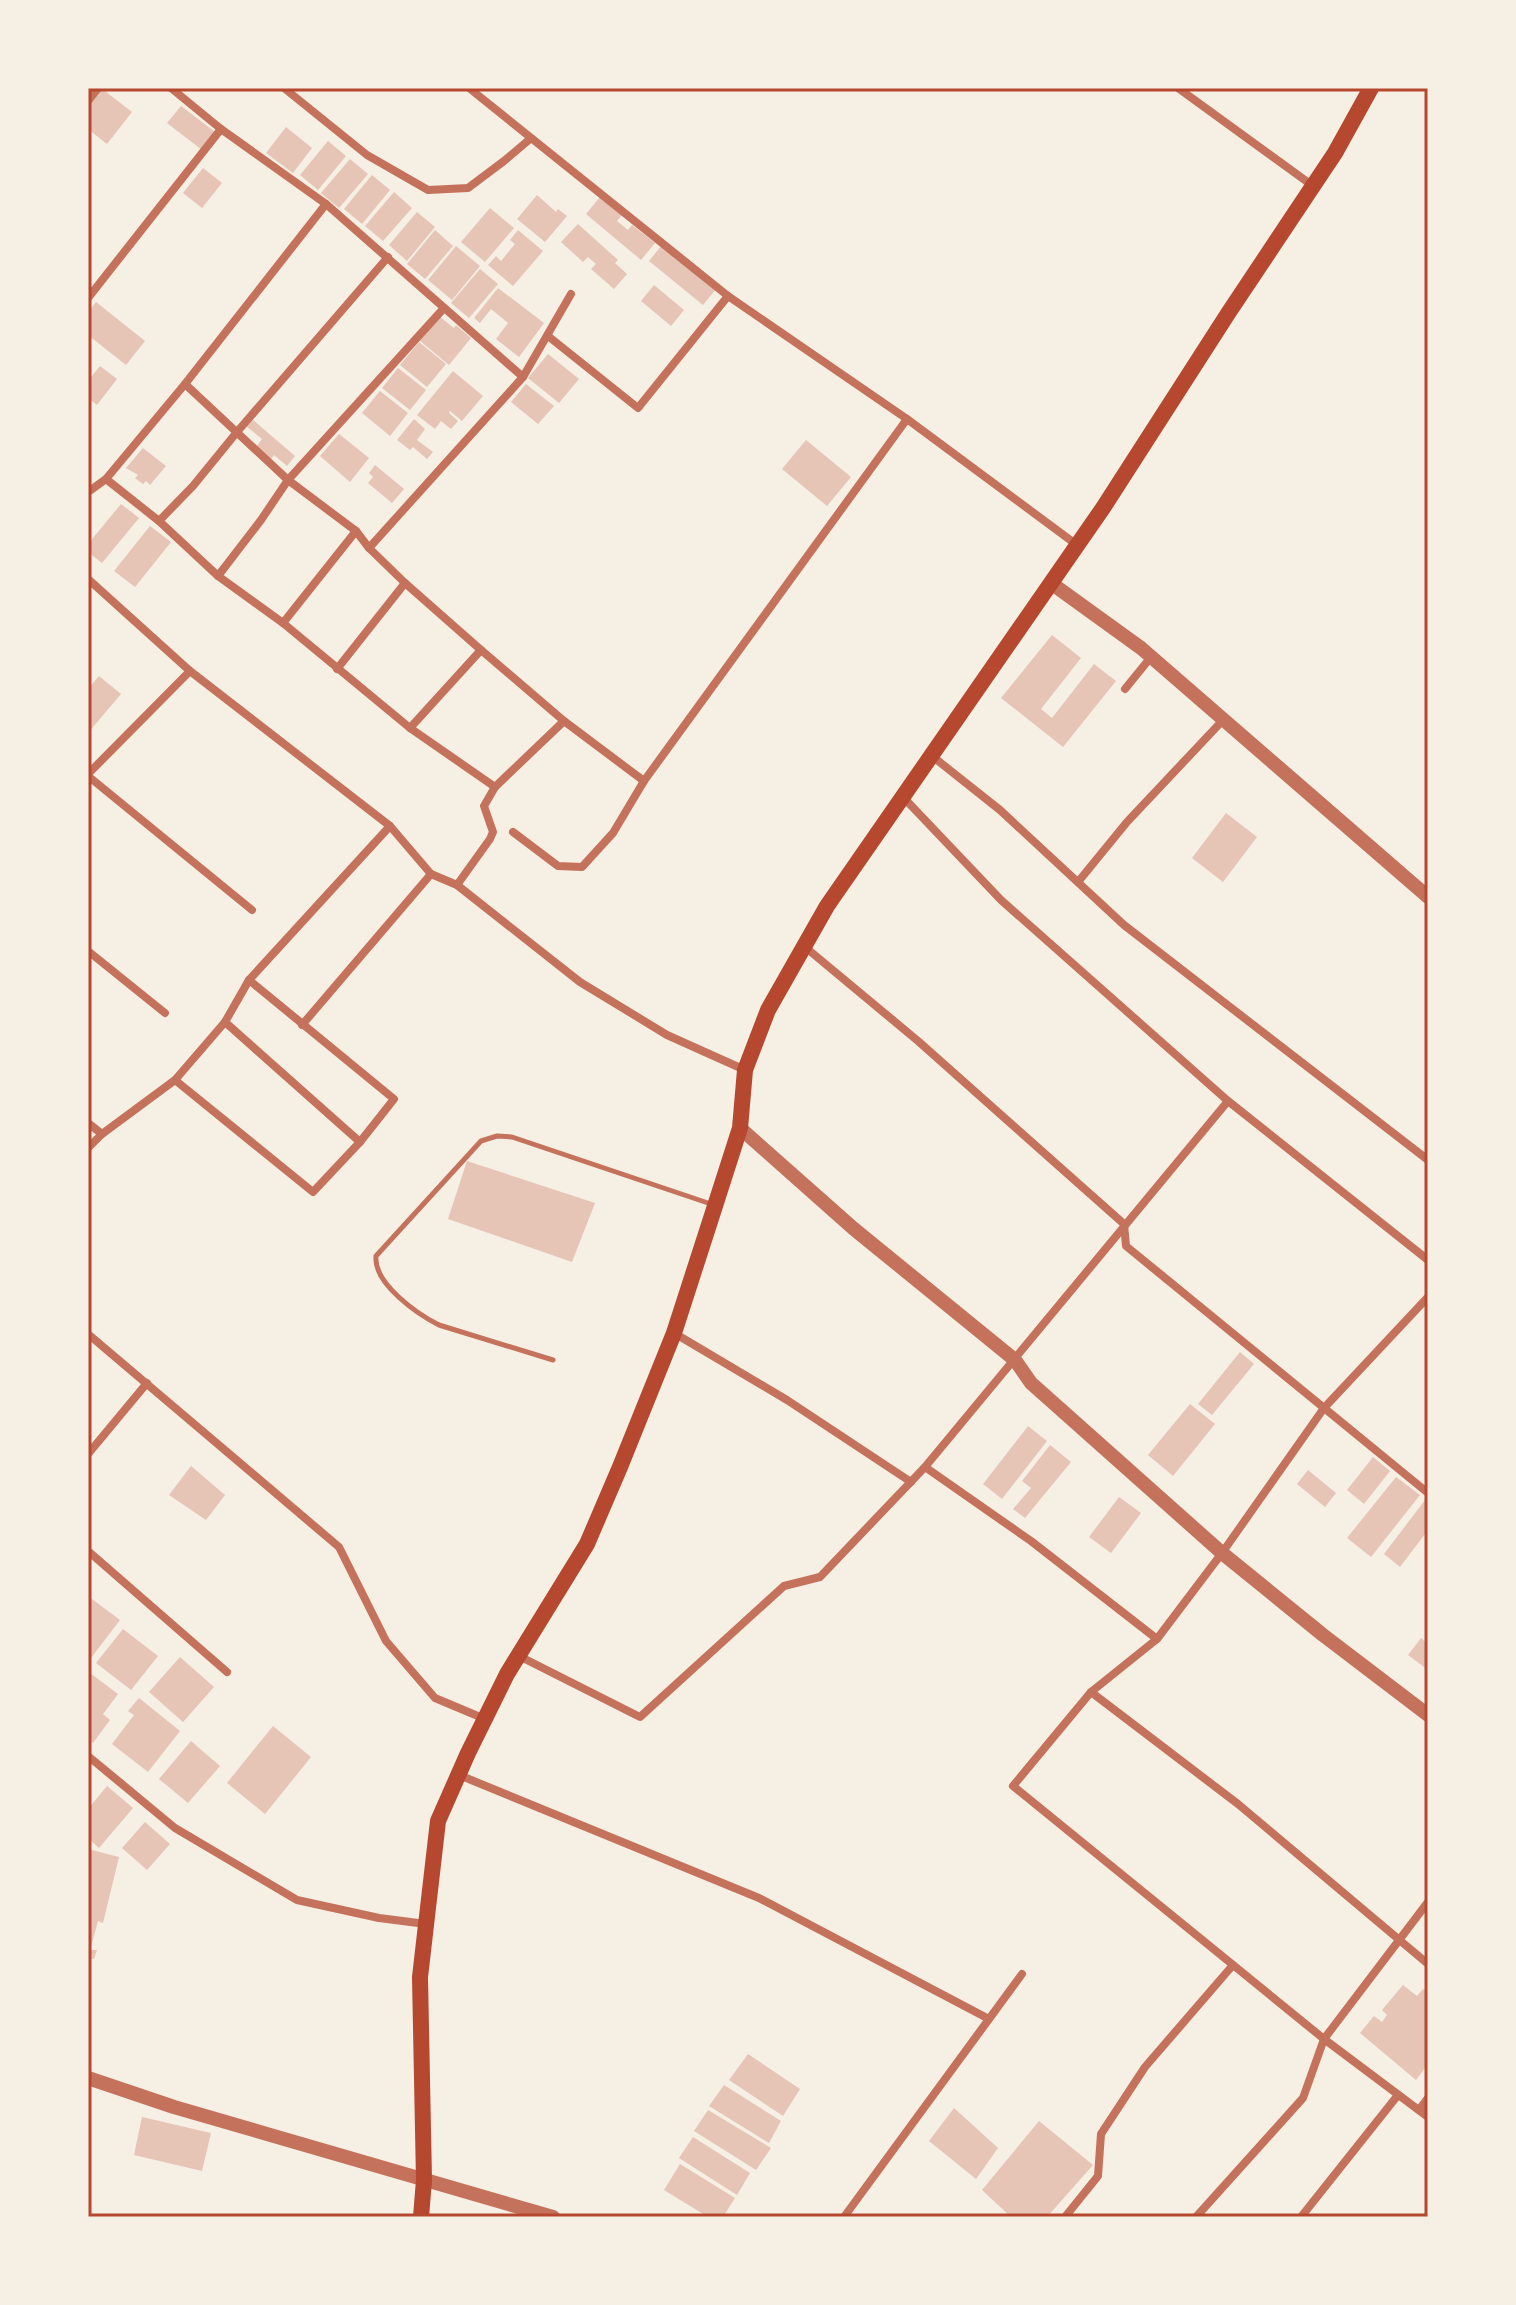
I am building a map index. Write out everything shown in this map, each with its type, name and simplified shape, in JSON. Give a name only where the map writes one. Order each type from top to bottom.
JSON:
[{"type":"main road","points":[[421,2217],[424,2180],[420,1977],[438,1821],[507,1674],[587,1544],[674,1333],[740,1128],[745,1070],[768,1010],[827,906],[1077,545],[1335,153],[1371,88]]},
{"type":"street","points":[[88,101],[98,88]]},
{"type":"street","points":[[171,88],[221,129],[326,204],[523,377]]},
{"type":"street","points":[[284,88],[367,155],[428,190],[468,188],[530,139]]},
{"type":"street","points":[[469,88],[728,296],[907,419],[1077,545]]},
{"type":"street","points":[[1178,88],[1313,186]]},
{"type":"street","points":[[88,298],[221,129]]},
{"type":"street","points":[[88,492],[106,479],[185,384],[326,204]]},
{"type":"street","points":[[159,521],[193,486],[388,257]]},
{"type":"street","points":[[369,548],[523,377],[571,294]]},
{"type":"street","points":[[548,336],[638,408],[728,296]]},
{"type":"street","points":[[218,576],[288,480],[444,308]]},
{"type":"street","points":[[185,384],[288,480],[356,531],[405,583],[481,650],[564,721],[644,781]]},
{"type":"street","points":[[513,832],[558,866],[582,867],[613,833],[644,781],[907,419]]},
{"type":"street","points":[[106,479],[159,521],[218,576],[283,623],[410,728],[495,787]]},
{"type":"street","points":[[283,623],[356,531]]},
{"type":"street","points":[[88,579],[190,671],[390,826],[431,874],[457,885],[580,982],[667,1035],[745,1070]]},
{"type":"street","points":[[337,669],[405,583]]},
{"type":"street","points":[[1051,583],[1151,657],[1428,897]]},
{"type":"street","points":[[410,728],[481,650]]},
{"type":"street","points":[[1125,689],[1151,657]]},
{"type":"street","points":[[190,671],[88,775],[252,910]]},
{"type":"street","points":[[1078,882],[1127,822],[1224,719]]},
{"type":"street","points":[[457,885],[493,832],[484,806],[495,787],[564,721]]},
{"type":"street","points":[[932,756],[1000,810],[1124,925],[1428,1160]]},
{"type":"street","points":[[903,797],[1001,900],[1228,1101],[1428,1260]]},
{"type":"street","points":[[88,1148],[102,1134],[175,1080],[225,1022],[249,980],[390,826]]},
{"type":"street","points":[[302,1025],[431,874]]},
{"type":"street","points":[[804,947],[918,1041],[1124,1224],[1126,1246],[1428,1493]]},
{"type":"street","points":[[88,951],[165,1013]]},
{"type":"street","points":[[175,1080],[313,1192],[360,1142],[394,1099],[249,980]]},
{"type":"street","points":[[225,1022],[360,1142]]},
{"type":"street","points":[[519,1656],[640,1717],[784,1586],[820,1577],[925,1467],[1228,1101]]},
{"type":"street","points":[[88,1123],[102,1134]]},
{"type":"street","points":[[740,1128],[854,1229],[1015,1360],[1031,1383],[1222,1553],[1428,1715]]},
{"type":"street","points":[[1428,1297],[1324,1408],[1157,1639],[1091,1692],[1013,1786],[1324,2039],[1428,2117]]},
{"type":"street","points":[[674,1333],[787,1400],[911,1482]]},
{"type":"street","points":[[88,1334],[339,1547],[386,1641],[435,1698],[485,1719]]},
{"type":"street","points":[[88,1454],[147,1383]]},
{"type":"street","points":[[925,1467],[1031,1541],[1157,1639]]},
{"type":"street","points":[[88,1551],[227,1672]]},
{"type":"street","points":[[1091,1692],[1238,1804],[1428,1964]]},
{"type":"street","points":[[88,1756],[175,1828],[297,1900],[379,1918],[426,1924]]},
{"type":"street","points":[[459,1775],[759,1898],[989,2019]]},
{"type":"street","points":[[1196,2217],[1303,2098],[1324,2039],[1428,1902]]},
{"type":"street","points":[[1065,2217],[1098,2176],[1101,2134],[1145,2067],[1233,1965]]},
{"type":"street","points":[[844,2217],[1022,1974]]},
{"type":"street","points":[[88,2078],[174,2107],[553,2217]]},
{"type":"street","points":[[1301,2217],[1398,2095]]},
{"type":"street","points":[[1419,2110],[1428,2098]]},
{"type":"lane","points":[[553,1360],[422,1317],[381,1279],[375,1266],[376,1256],[481,1141],[497,1136],[512,1137],[715,1206]]},
{"type":"building","points":[[101,88],[132,112],[107,144],[88,129],[88,105]]},
{"type":"building","points":[[181,106],[215,132],[202,150],[167,123]]},
{"type":"building","points":[[286,127],[312,148],[293,173],[266,153]]},
{"type":"building","points":[[328,141],[346,156],[318,190],[300,175]]},
{"type":"building","points":[[350,159],[368,174],[339,208],[321,193]]},
{"type":"building","points":[[203,168],[222,183],[202,208],[183,193]]},
{"type":"building","points":[[372,175],[390,190],[362,224],[344,209]]},
{"type":"building","points":[[394,192],[412,208],[383,241],[365,226]]},
{"type":"building","points":[[537,195],[556,212],[558,209],[567,216],[545,242],[517,219]]},
{"type":"building","points":[[600,197],[622,215],[617,221],[628,230],[632,225],[655,243],[641,260],[586,214]]},
{"type":"building","points":[[490,208],[514,228],[485,262],[461,242]]},
{"type":"building","points":[[417,212],[435,227],[407,261],[389,245]]},
{"type":"building","points":[[578,224],[618,260],[615,263],[627,274],[614,289],[591,269],[596,264],[588,257],[583,262],[561,242]]},
{"type":"building","points":[[435,230],[453,246],[425,279],[407,264]]},
{"type":"building","points":[[518,230],[543,251],[513,286],[488,265],[496,256],[501,261],[515,244],[510,240]]},
{"type":"building","points":[[662,245],[716,289],[703,305],[649,261]]},
{"type":"building","points":[[456,246],[480,266],[452,300],[428,280]]},
{"type":"building","points":[[480,269],[498,284],[469,318],[451,303]]},
{"type":"building","points":[[654,285],[684,310],[671,326],[641,301]]},
{"type":"building","points":[[498,288],[544,323],[519,357],[496,339],[508,323],[491,309],[480,323],[474,318]]},
{"type":"building","points":[[96,302],[145,341],[126,365],[88,335],[88,312]]},
{"type":"building","points":[[439,316],[471,338],[449,365],[419,340]]},
{"type":"building","points":[[419,342],[446,364],[427,387],[400,365]]},
{"type":"building","points":[[548,354],[579,379],[559,403],[528,378]]},
{"type":"building","points":[[100,366],[117,379],[97,405],[88,398],[88,381]]},
{"type":"building","points":[[398,368],[426,390],[410,410],[382,388]]},
{"type":"building","points":[[453,371],[483,396],[462,421],[450,411],[458,421],[451,429],[441,421],[435,429],[417,415]]},
{"type":"building","points":[[526,384],[554,406],[538,424],[511,402]]},
{"type":"building","points":[[380,391],[408,413],[390,436],[362,413]]},
{"type":"building","points":[[252,419],[295,456],[287,466],[274,455],[271,459],[257,446],[262,439],[246,426]]},
{"type":"building","points":[[414,419],[425,429],[417,440],[433,452],[427,459],[413,447],[410,450],[397,440]]},
{"type":"building","points":[[339,434],[369,458],[350,482],[320,456]]},
{"type":"building","points":[[806,440],[851,477],[827,506],[782,469]]},
{"type":"building","points":[[143,448],[166,466],[150,485],[146,481],[143,484],[135,478],[138,475],[126,468]]},
{"type":"building","points":[[375,465],[404,489],[392,503],[368,483],[373,477],[369,473]]},
{"type":"building","points":[[121,504],[139,518],[102,563],[88,552],[88,544]]},
{"type":"building","points":[[150,526],[171,542],[135,587],[114,571]]},
{"type":"building","points":[[1052,635],[1081,658],[1041,709],[1052,718],[1094,664],[1116,681],[1063,747],[1001,698]]},
{"type":"building","points":[[99,676],[121,694],[88,733],[88,689]]},
{"type":"building","points":[[1226,813],[1257,837],[1223,882],[1192,858]]},
{"type":"building","points":[[467,1161],[595,1203],[572,1262],[448,1219]]},
{"type":"building","points":[[1240,1352],[1254,1364],[1212,1415],[1198,1404]]},
{"type":"building","points":[[1190,1404],[1215,1424],[1173,1476],[1148,1455]]},
{"type":"building","points":[[1028,1426],[1047,1441],[1002,1499],[983,1484]]},
{"type":"building","points":[[1050,1445],[1071,1462],[1025,1518],[1013,1509],[1031,1488],[1022,1481]]},
{"type":"building","points":[[1373,1457],[1390,1471],[1364,1504],[1347,1490]]},
{"type":"building","points":[[191,1466],[225,1495],[206,1520],[169,1495]]},
{"type":"building","points":[[1308,1470],[1336,1493],[1325,1507],[1297,1484]]},
{"type":"building","points":[[1396,1477],[1420,1495],[1371,1557],[1347,1538]]},
{"type":"building","points":[[1119,1497],[1141,1513],[1111,1553],[1089,1537]]},
{"type":"building","points":[[1425,1500],[1428,1503],[1428,1530],[1400,1567],[1384,1554]]},
{"type":"building","points":[[88,1596],[120,1620],[88,1662]]},
{"type":"building","points":[[123,1629],[158,1656],[131,1690],[96,1663]]},
{"type":"building","points":[[1421,1638],[1428,1644],[1428,1670],[1408,1655]]},
{"type":"building","points":[[180,1657],[214,1687],[183,1722],[149,1692]]},
{"type":"building","points":[[90,1673],[118,1694],[103,1714],[110,1720],[93,1743],[88,1740]]},
{"type":"building","points":[[139,1698],[180,1731],[148,1772],[112,1744],[134,1715],[128,1711]]},
{"type":"building","points":[[273,1726],[311,1757],[265,1814],[227,1783]]},
{"type":"building","points":[[191,1741],[220,1766],[188,1803],[159,1779]]},
{"type":"building","points":[[107,1786],[133,1808],[99,1848],[88,1838],[88,1809]]},
{"type":"building","points":[[145,1822],[170,1844],[147,1870],[122,1848]]},
{"type":"building","points":[[88,1849],[119,1857],[103,1923],[98,1921],[90,1950],[97,1950],[94,1959],[88,1958]]},
{"type":"building","points":[[1403,1985],[1417,1996],[1423,1989],[1428,1992],[1428,2064],[1416,2080],[1360,2033],[1374,2016],[1382,2022],[1387,2015],[1382,2010]]},
{"type":"building","points":[[748,2054],[800,2089],[783,2116],[729,2080]]},
{"type":"building","points":[[724,2085],[781,2121],[769,2143],[709,2106]]},
{"type":"building","points":[[954,2108],[998,2148],[976,2179],[929,2141]]},
{"type":"building","points":[[708,2110],[771,2148],[756,2170],[694,2131]]},
{"type":"building","points":[[142,2117],[211,2133],[202,2171],[134,2155]]},
{"type":"building","points":[[1039,2121],[1093,2165],[1047,2217],[1011,2217],[982,2190]]},
{"type":"building","points":[[693,2137],[750,2173],[737,2195],[679,2158]]},
{"type":"building","points":[[680,2164],[735,2198],[723,2217],[708,2217],[664,2190]]}]
